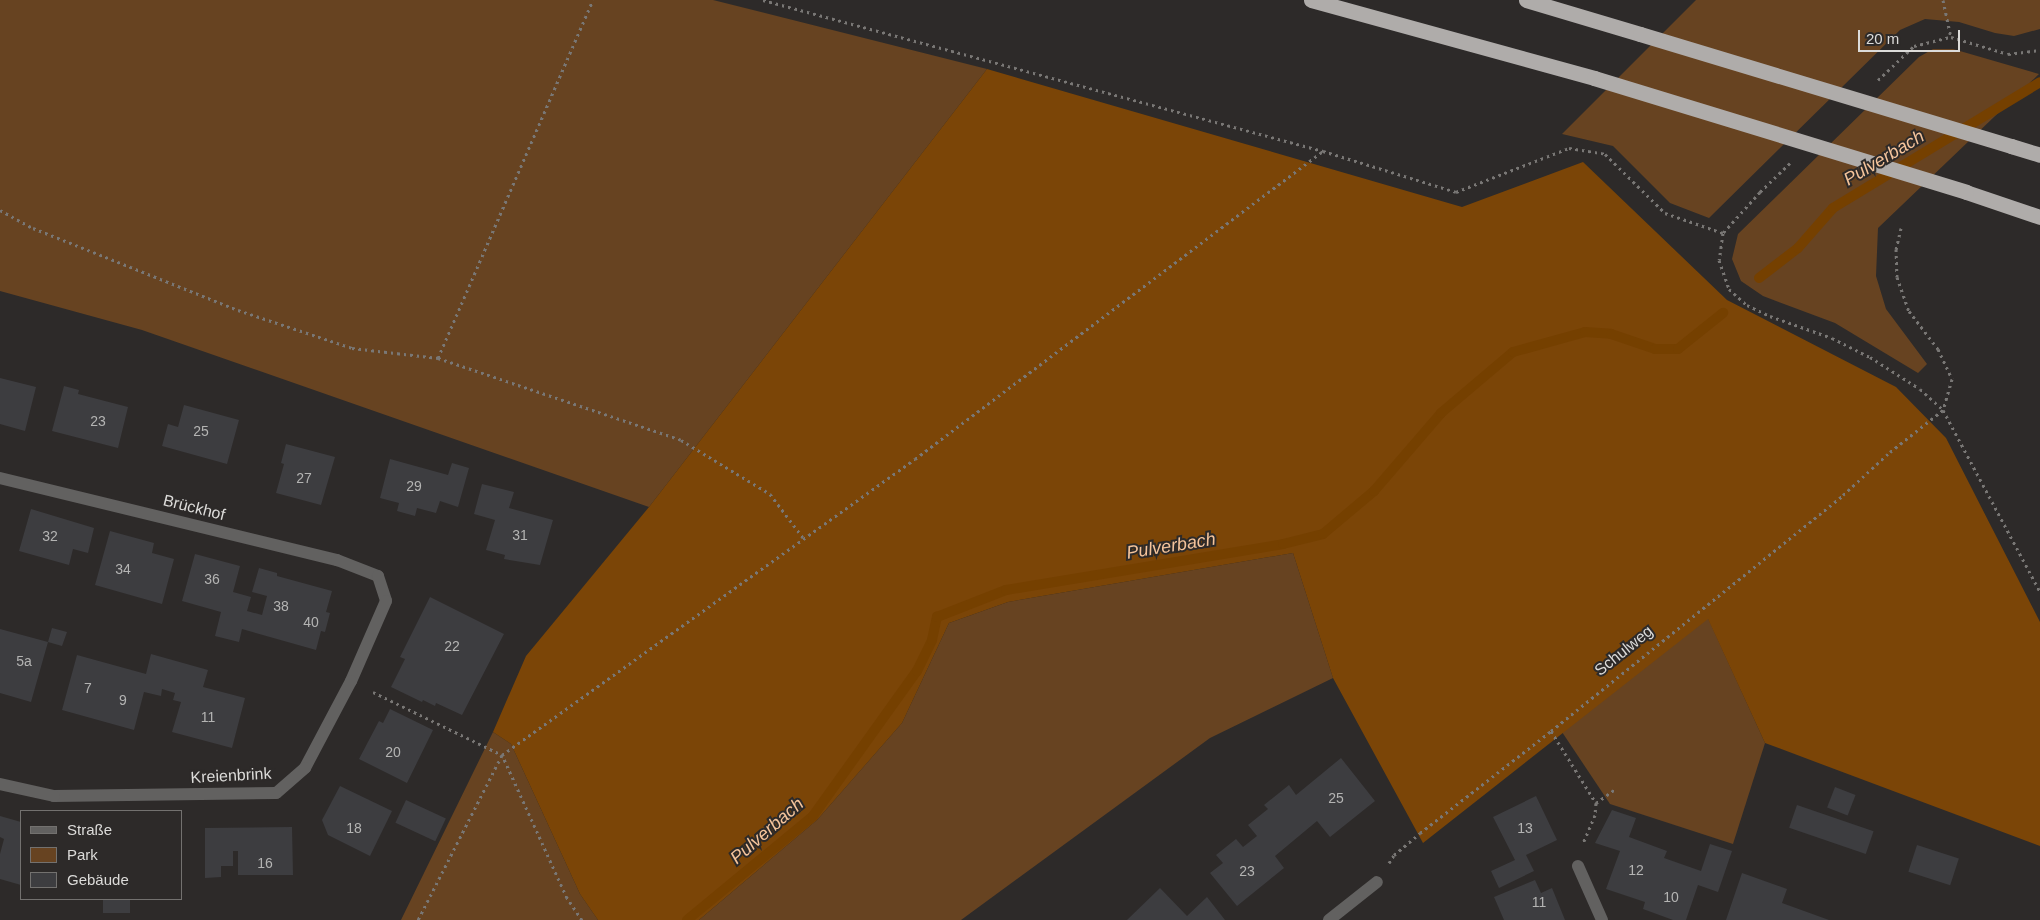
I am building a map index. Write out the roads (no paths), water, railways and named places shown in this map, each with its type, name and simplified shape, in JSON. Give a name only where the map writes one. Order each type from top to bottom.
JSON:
[{"type":"highway","points":[[1311,0],[1594,78],[1966,192],[2040,217]]},
{"type":"highway","points":[[1526,0],[2040,155]]},
{"type":"street","name":"Brückhof","points":[[0,478],[337,560],[378,576]]},
{"type":"street","name":"Kreienbrink","points":[[0,784],[54,796],[276,793],[305,768],[351,681],[386,601],[378,576]]},
{"type":"street","points":[[1578,866],[1602,920]]},
{"type":"street","points":[[1329,920],[1377,882]]},
{"type":"waterway","name":"Pulverbach","points":[[1759,278],[1798,248],[1833,208],[2040,82]]},
{"type":"waterway","name":"Pulverbach","points":[[687,920],[813,816],[917,671],[932,640],[937,617],[1006,590],[1283,544],[1323,534],[1374,491],[1441,413],[1513,352],[1585,332],[1611,334],[1655,349],[1678,349],[1723,313]]}]
